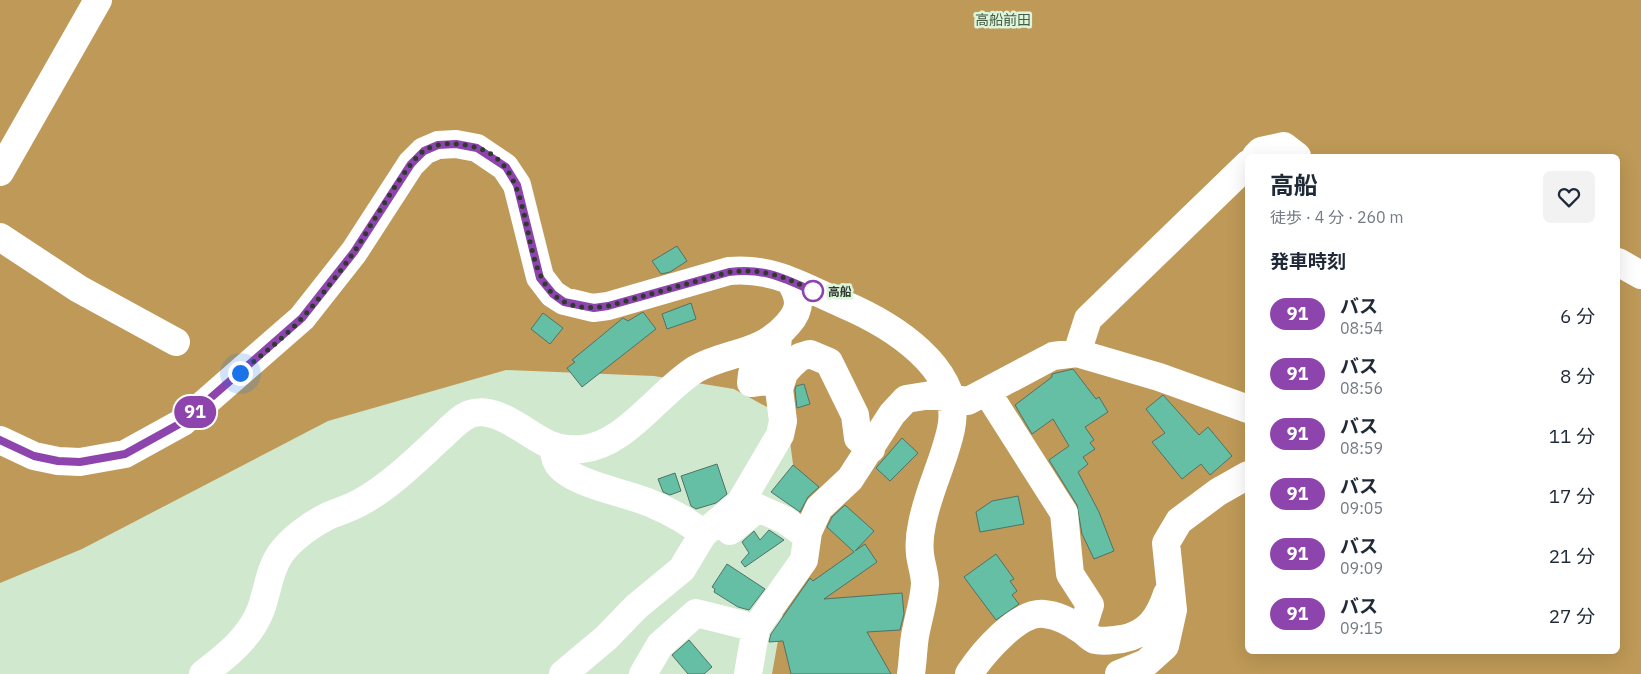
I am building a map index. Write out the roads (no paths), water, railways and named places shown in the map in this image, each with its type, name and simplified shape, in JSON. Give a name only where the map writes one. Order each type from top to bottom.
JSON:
[{"type":"street","points":[[0,172],[98,0]]},
{"type":"street","points":[[0,440],[34,456],[58,461],[80,462],[125,454],[183,422],[302,318],[354,252],[411,164],[424,151],[438,145],[456,144],[477,148],[506,167],[517,185],[540,278],[553,294],[564,302],[594,308],[608,306],[738,270],[772,273],[807,295],[871,316],[909,341],[933,366],[944,382],[951,399],[952,427],[928,498],[922,526],[920,553],[925,583],[914,638],[911,674]]},
{"type":"street","points":[[1258,154],[1261,151],[1284,146],[1294,154]]},
{"type":"street","points":[[1077,353],[1088,319],[1245,167]]},
{"type":"street","points":[[0,237],[79,289],[176,342]]},
{"type":"street","points":[[1620,263],[1641,275]]},
{"type":"street","points":[[203,674],[251,630],[261,610],[270,574],[281,553],[297,536],[327,516],[362,502],[399,475],[452,428],[471,414],[491,414],[554,446],[566,449],[584,449],[601,443],[622,432],[697,369],[750,351],[778,333],[788,325],[807,295]]},
{"type":"street","points":[[778,333],[777,352],[769,365],[752,374],[751,383],[782,379]]},
{"type":"street","points":[[748,674],[756,628],[804,560],[807,536],[819,508],[850,479],[892,414],[906,399],[931,395],[968,401],[1053,356],[1077,353],[1245,403]]},
{"type":"street","points":[[563,674],[606,638],[636,606],[682,569],[703,534],[740,503],[772,452],[783,421],[779,389],[782,379],[800,356],[810,354],[829,362],[855,415],[858,438],[871,449]]},
{"type":"street","points":[[986,392],[1064,513],[1070,574],[1090,605],[1082,630]]},
{"type":"street","points":[[554,446],[554,456],[558,465],[573,475],[595,486],[649,502],[688,521],[703,534]]},
{"type":"street","points":[[1120,674],[1146,663],[1165,646],[1173,610],[1166,543],[1179,521],[1218,492],[1245,477]]},
{"type":"street","points":[[697,581],[720,539],[758,508],[785,520],[807,536]]},
{"type":"street","points":[[970,674],[1002,635],[1027,618],[1043,613],[1061,619],[1082,630],[1093,639],[1111,640],[1134,636],[1151,627],[1163,607],[1170,586]]},
{"type":"street","points":[[643,674],[660,645],[696,613],[756,628]]},
{"type":"place","name":"高船","points":[[813,291]]},
{"type":"district","name":"高船前田","points":[[1003,20]]}]
